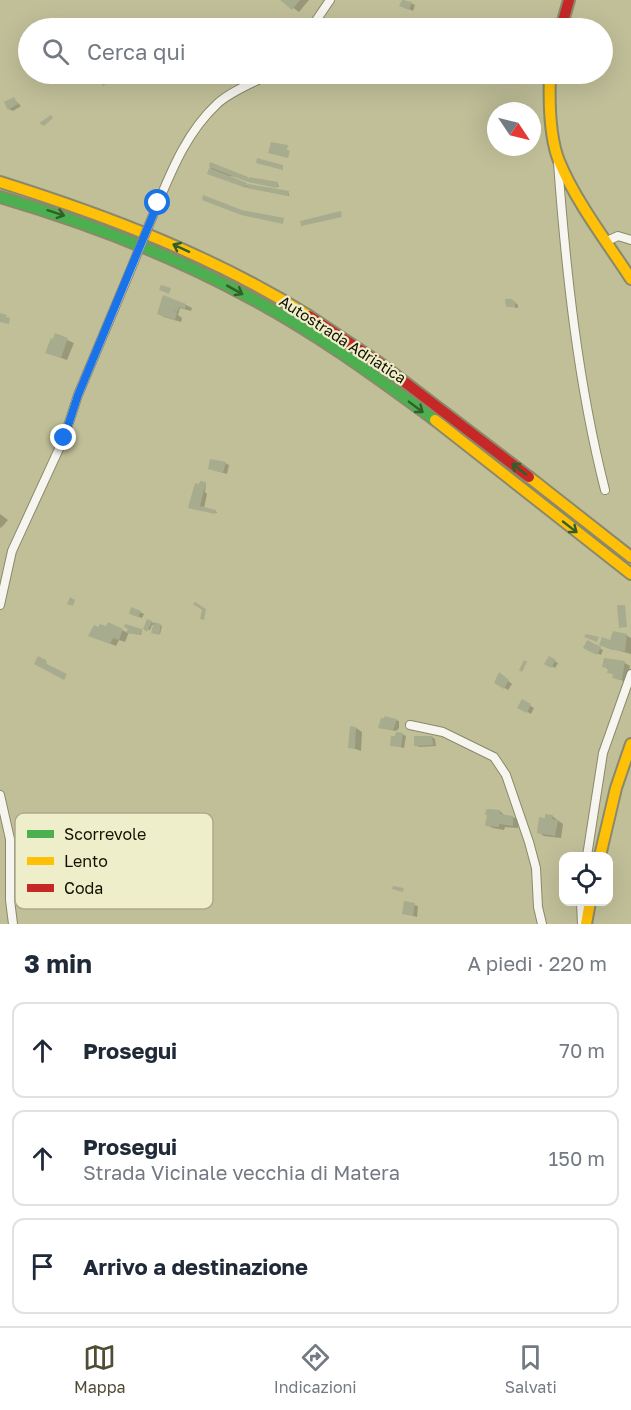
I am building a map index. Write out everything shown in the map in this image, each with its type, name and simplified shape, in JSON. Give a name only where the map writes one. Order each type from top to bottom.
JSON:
[{"type":"main road","points":[[564,18],[569,0]]},
{"type":"main road","points":[[550,84],[549,110],[558,159],[574,190],[631,279]]},
{"type":"main road","name":"Autostrada Adriatica","points":[[0,182],[114,219],[165,240],[218,265],[292,305],[342,337],[430,400],[631,557]]},
{"type":"main road","name":"Autostrada Adriatica","points":[[0,197],[53,212],[118,235],[217,280],[276,312],[372,374],[631,574]]},
{"type":"main road","points":[[601,852],[616,788],[631,744]]},
{"type":"main road","points":[[584,924],[589,906]]},
{"type":"street","points":[[318,18],[330,0]]},
{"type":"street","points":[[0,605],[12,551],[64,438],[78,395],[172,169],[190,135],[218,103],[252,84]]},
{"type":"street","points":[[558,159],[578,345],[596,452],[605,490]]},
{"type":"street","points":[[607,241],[618,236],[631,240]]},
{"type":"street","points":[[588,852],[603,753],[631,674]]},
{"type":"street","points":[[410,725],[442,732],[494,757],[506,775],[536,868],[538,907],[542,924]]},
{"type":"street","points":[[0,795],[10,839],[10,900],[13,924]]},
{"type":"street","points":[[582,906],[584,924]]},
{"type":"building","points":[[280,0],[300,0],[292,10]]},
{"type":"building","points":[[402,0],[412,2],[409,10],[399,6]]},
{"type":"building","points":[[14,97],[18,104],[8,110],[4,102]]},
{"type":"building","points":[[51,115],[53,118],[44,126],[39,123]]},
{"type":"building","points":[[271,142],[288,145],[287,150],[290,151],[288,158],[268,153]]},
{"type":"building","points":[[257,158],[283,165],[283,170],[256,163]]},
{"type":"building","points":[[210,162],[248,177],[248,182],[209,167]]},
{"type":"building","points":[[209,168],[247,183],[246,188],[207,174]]},
{"type":"building","points":[[249,177],[278,182],[277,188],[248,182]]},
{"type":"building","points":[[248,184],[289,191],[288,196],[247,188]]},
{"type":"building","points":[[203,195],[242,210],[284,218],[283,224],[241,215],[202,200]]},
{"type":"building","points":[[341,211],[342,217],[301,226],[300,221]]},
{"type":"building","points":[[161,285],[171,288],[169,294],[159,290]]},
{"type":"building","points":[[163,295],[186,304],[185,309],[179,307],[177,312],[173,310],[177,313],[175,320],[157,314]]},
{"type":"building","points":[[505,299],[515,301],[515,307],[506,307]]},
{"type":"building","points":[[0,313],[10,318],[9,324],[0,322]]},
{"type":"building","points":[[55,333],[68,338],[61,358],[45,353]]},
{"type":"building","points":[[210,459],[226,462],[223,473],[208,469]]},
{"type":"building","points":[[200,481],[206,482],[200,506],[216,510],[215,514],[188,508],[195,483],[199,484]]},
{"type":"building","points":[[70,597],[75,600],[73,606],[67,604]]},
{"type":"building","points":[[195,602],[206,609],[204,620],[200,619],[202,610],[193,604]]},
{"type":"building","points":[[617,605],[625,605],[627,627],[619,628]]},
{"type":"building","points":[[131,607],[141,611],[138,617],[129,614]]},
{"type":"building","points":[[147,619],[152,621],[147,632],[143,629]]},
{"type":"building","points":[[108,622],[123,629],[119,640],[113,638],[110,644],[88,636],[94,625],[106,626]]},
{"type":"building","points":[[154,622],[161,624],[159,635],[151,633]]},
{"type":"building","points":[[125,624],[142,629],[140,635],[126,633],[128,629],[124,627]]},
{"type":"building","points":[[613,631],[627,634],[625,651],[612,650],[599,645],[602,637],[610,640]]},
{"type":"building","points":[[586,634],[599,637],[597,642],[584,637]]},
{"type":"building","points":[[587,640],[601,647],[597,655],[583,648]]},
{"type":"building","points":[[38,656],[46,660],[47,664],[67,674],[64,680],[34,664]]},
{"type":"building","points":[[549,656],[556,660],[551,668],[544,664]]},
{"type":"building","points":[[604,658],[625,661],[622,680],[612,678],[613,674],[607,673],[608,668],[602,667]]},
{"type":"building","points":[[524,660],[527,662],[522,672],[519,670]]},
{"type":"building","points":[[499,672],[509,680],[504,689],[494,683]]},
{"type":"building","points":[[522,699],[531,704],[527,713],[517,708]]},
{"type":"building","points":[[385,716],[397,719],[393,730],[378,728],[381,718]]},
{"type":"building","points":[[350,726],[356,727],[355,749],[348,748]]},
{"type":"building","points":[[396,732],[403,733],[401,747],[390,746],[391,736],[395,736]]},
{"type":"building","points":[[414,736],[432,736],[433,745],[414,746]]},
{"type":"building","points":[[488,809],[500,810],[500,814],[513,816],[513,826],[499,824],[499,827],[485,826],[487,815],[485,815]]},
{"type":"building","points":[[545,814],[553,815],[552,819],[558,820],[555,836],[537,833],[539,817],[545,818]]},
{"type":"building","points":[[393,886],[404,888],[403,892],[392,889]]},
{"type":"building","points":[[404,901],[415,903],[413,916],[402,914]]},
{"type":"traffic: fast","points":[[0,197],[125,240],[216,280],[318,338],[435,420]]},
{"type":"traffic: slow","points":[[550,84],[551,129],[559,161],[583,207],[631,279]]},
{"type":"traffic: slow","points":[[0,182],[159,239],[273,294],[309,316]]},
{"type":"traffic: slow","points":[[435,420],[631,574]]},
{"type":"traffic: slow","points":[[529,477],[631,557]]},
{"type":"traffic: slow","points":[[601,852],[616,788],[631,744]]},
{"type":"traffic: slow","points":[[586,924],[589,906]]},
{"type":"traffic: jam","points":[[564,18],[569,0]]},
{"type":"traffic: jam","points":[[309,316],[381,364],[529,477]]},
{"type":"route","points":[[64,438],[78,395],[158,203]]}]
